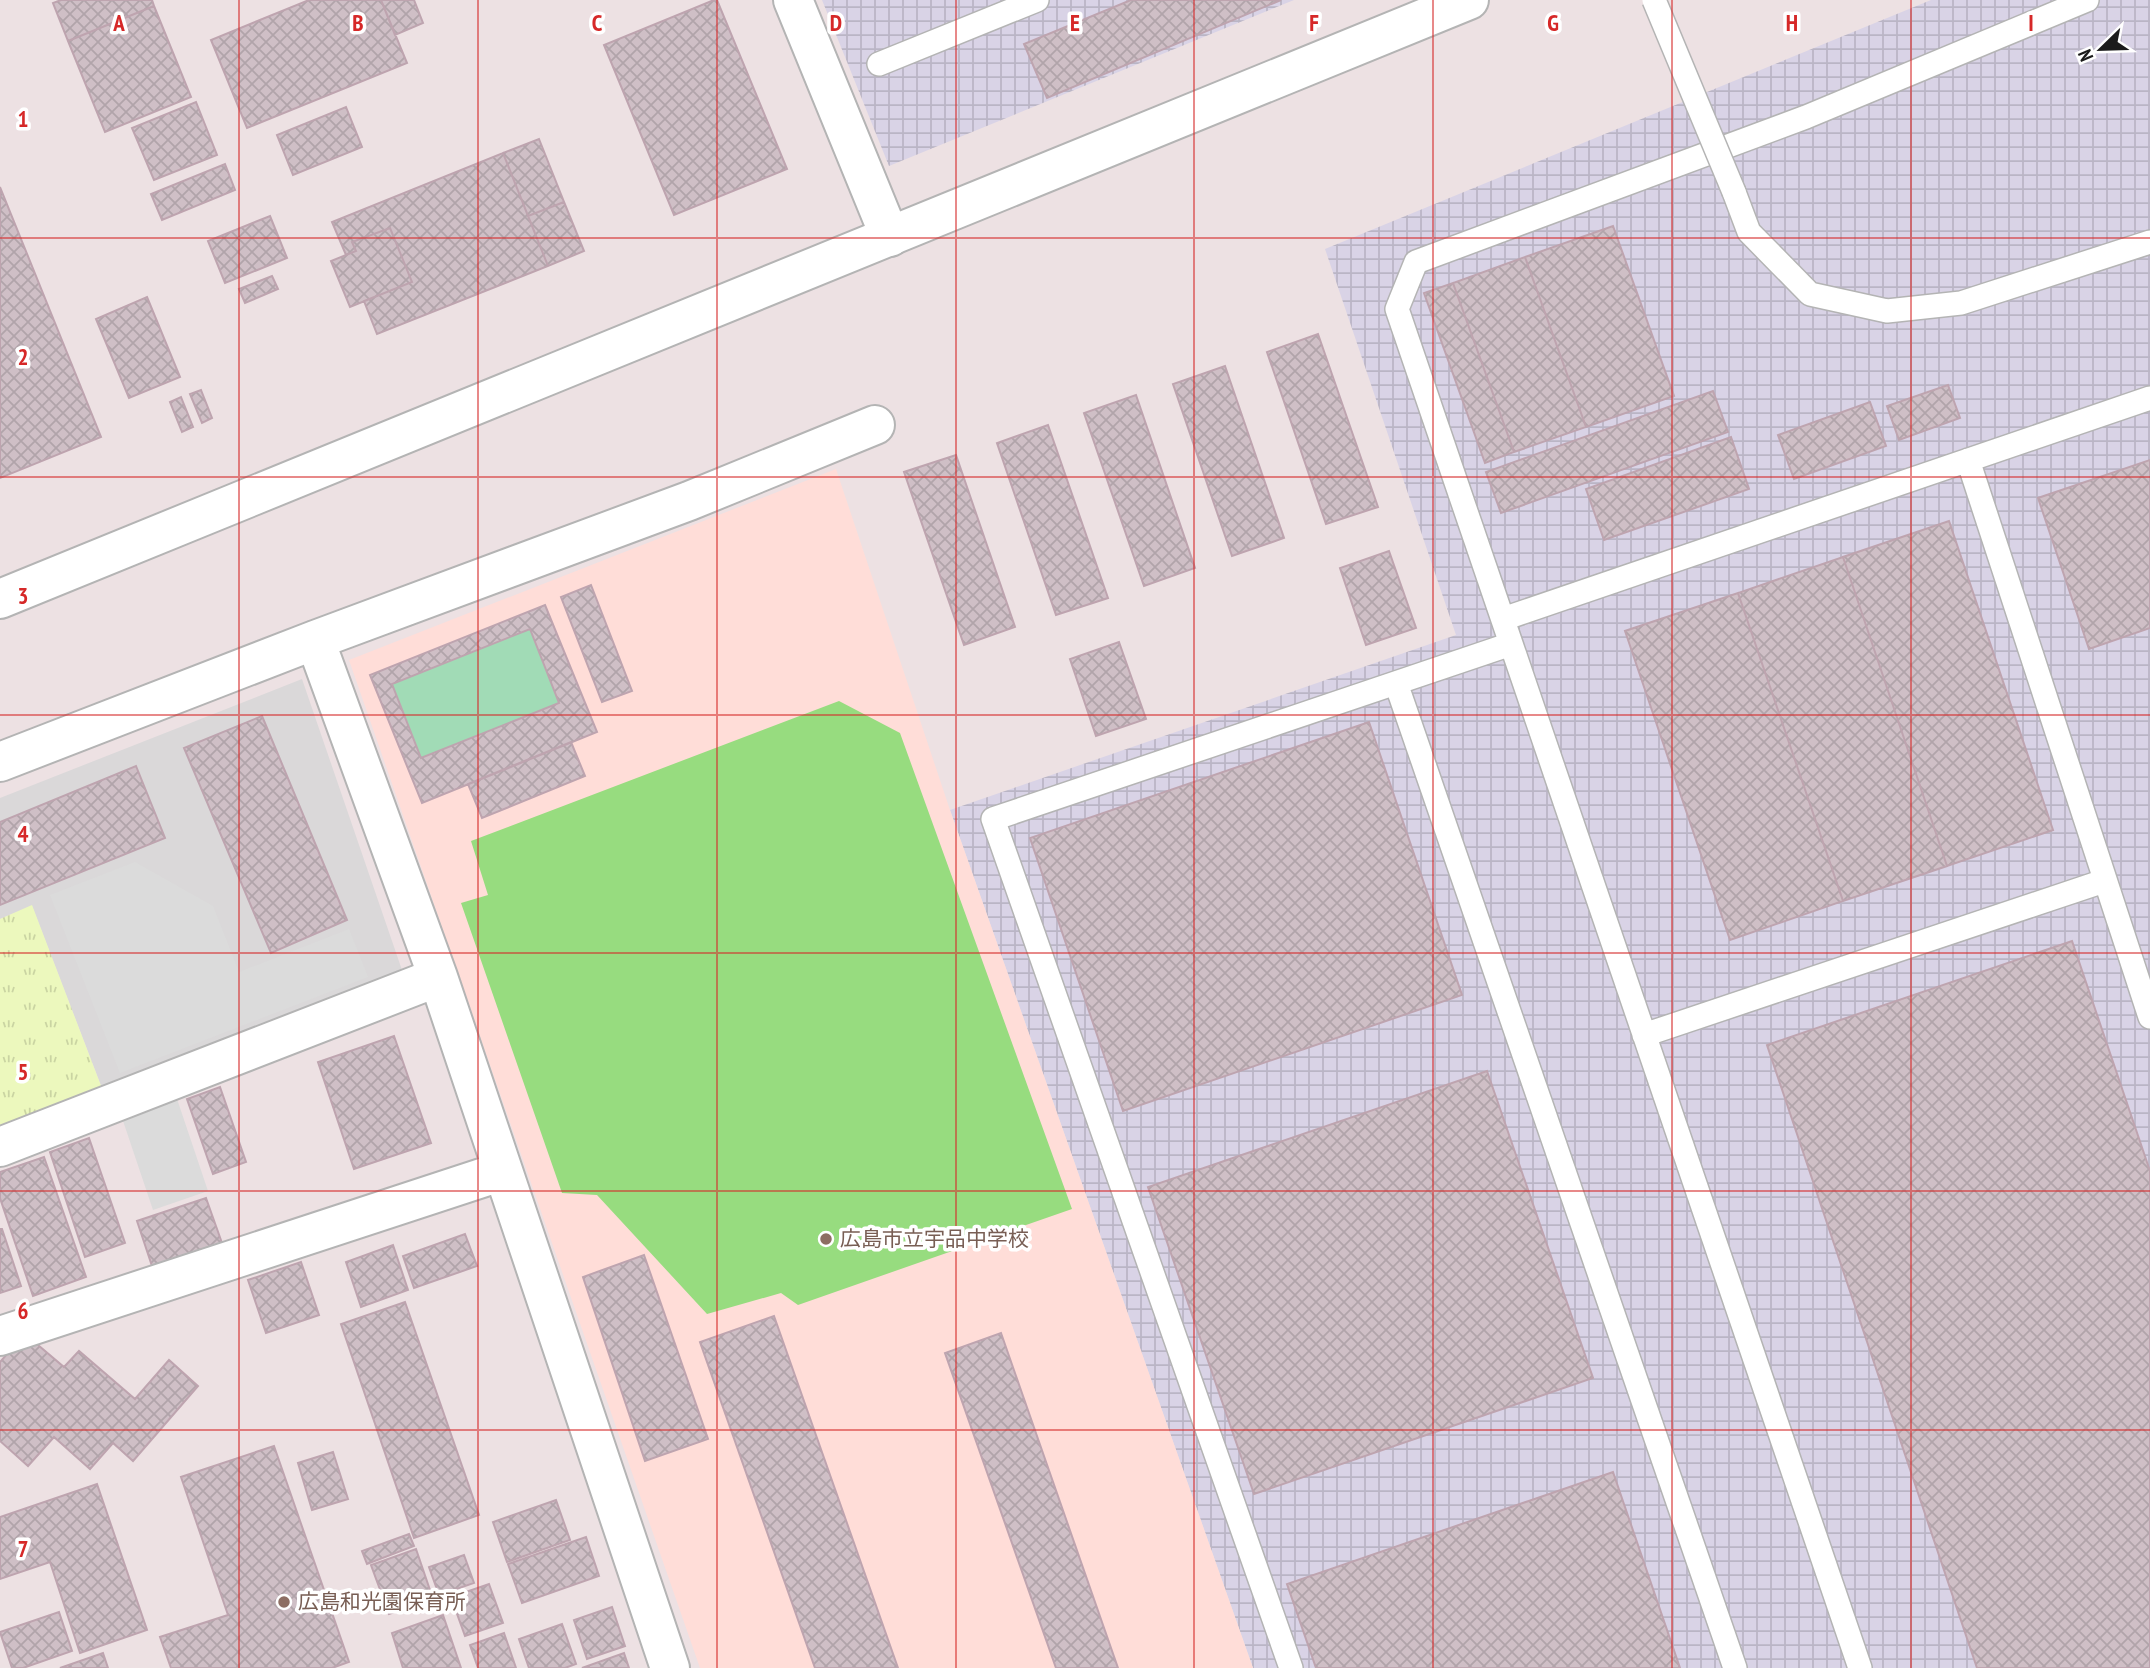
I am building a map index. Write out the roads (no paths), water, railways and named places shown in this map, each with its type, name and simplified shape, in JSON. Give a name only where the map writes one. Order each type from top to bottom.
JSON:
[{"type":"street","points":[[793,0],[890,237]]},
{"type":"street","points":[[0,599],[1469,0]]},
{"type":"street","points":[[0,762],[315,640],[676,506],[875,425]]},
{"type":"street","points":[[315,640],[438,977],[670,1668]]},
{"type":"street","points":[[0,1147],[438,977]]},
{"type":"street","points":[[0,1336],[503,1171]]},
{"type":"lane","points":[[879,64],[1037,0]]},
{"type":"lane","points":[[1654,0],[1749,232],[1810,294],[1887,312],[1961,303],[2150,242]]},
{"type":"lane","points":[[1860,1668],[1396,309],[1416,262],[1806,117],[2087,0]]},
{"type":"lane","points":[[1503,619],[2150,398]]},
{"type":"lane","points":[[1968,460],[2150,1017]]},
{"type":"lane","points":[[1291,1668],[993,819],[1511,644]]},
{"type":"lane","points":[[1396,683],[1735,1668]]},
{"type":"lane","points":[[1644,1035],[2104,881]]},
{"type":"place","name":"広島市立宇品中学校","points":[[826,1239]]},
{"type":"place","name":"広島和光園保育所","points":[[284,1602]]}]
